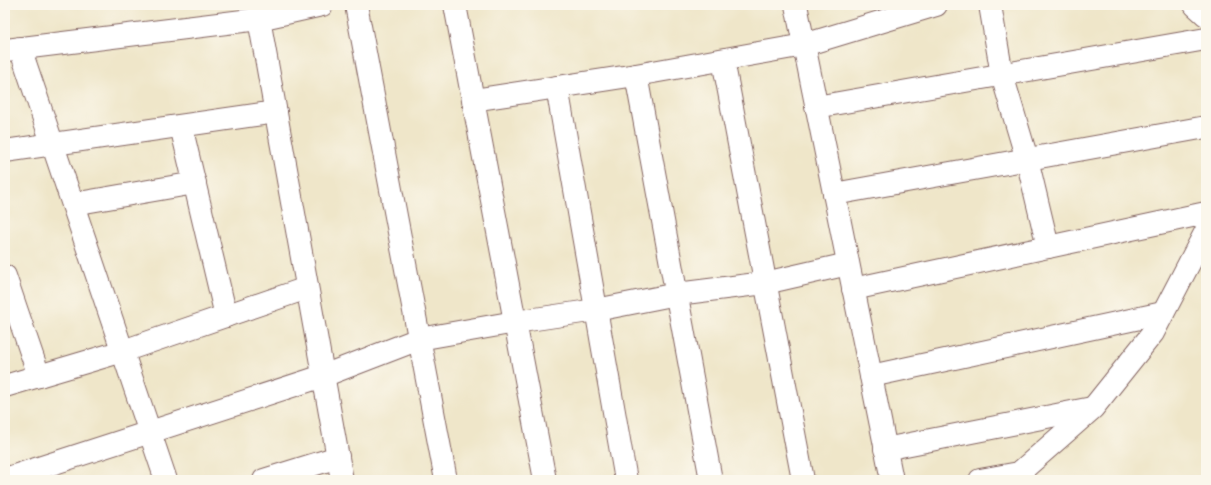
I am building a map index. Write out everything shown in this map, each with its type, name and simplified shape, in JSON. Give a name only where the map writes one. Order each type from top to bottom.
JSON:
[{"type":"street","points":[[166,480],[53,145],[13,49],[259,19],[322,5]]},
{"type":"street","points":[[356,5],[446,480]]},
{"type":"street","points":[[455,5],[545,480]]},
{"type":"street","points":[[796,5],[892,480]]},
{"type":"street","points":[[473,100],[636,75],[804,45],[936,5]]},
{"type":"street","points":[[990,5],[1002,74],[1027,159],[1048,247]]},
{"type":"street","points":[[1195,5],[1206,15]]},
{"type":"street","points":[[259,19],[342,480]]},
{"type":"street","points":[[816,107],[1206,39]]},
{"type":"street","points":[[723,60],[802,480]]},
{"type":"street","points":[[636,75],[712,480]]},
{"type":"street","points":[[557,87],[626,480]]},
{"type":"street","points":[[5,151],[276,112]]},
{"type":"street","points":[[182,126],[226,316]]},
{"type":"street","points":[[834,194],[1206,126]]},
{"type":"street","points":[[73,204],[195,183]]},
{"type":"street","points":[[853,289],[1206,213]]},
{"type":"street","points":[[980,480],[1019,473],[1093,408],[1153,333],[1206,231]]},
{"type":"street","points":[[5,479],[323,376],[419,339],[515,322],[596,310],[677,294],[765,282],[848,264]]},
{"type":"street","points":[[5,276],[39,376]]},
{"type":"street","points":[[5,386],[123,351],[308,288]]},
{"type":"street","points":[[871,376],[1164,313]]},
{"type":"street","points":[[885,449],[1093,408]]},
{"type":"street","points":[[264,480],[338,457]]}]
